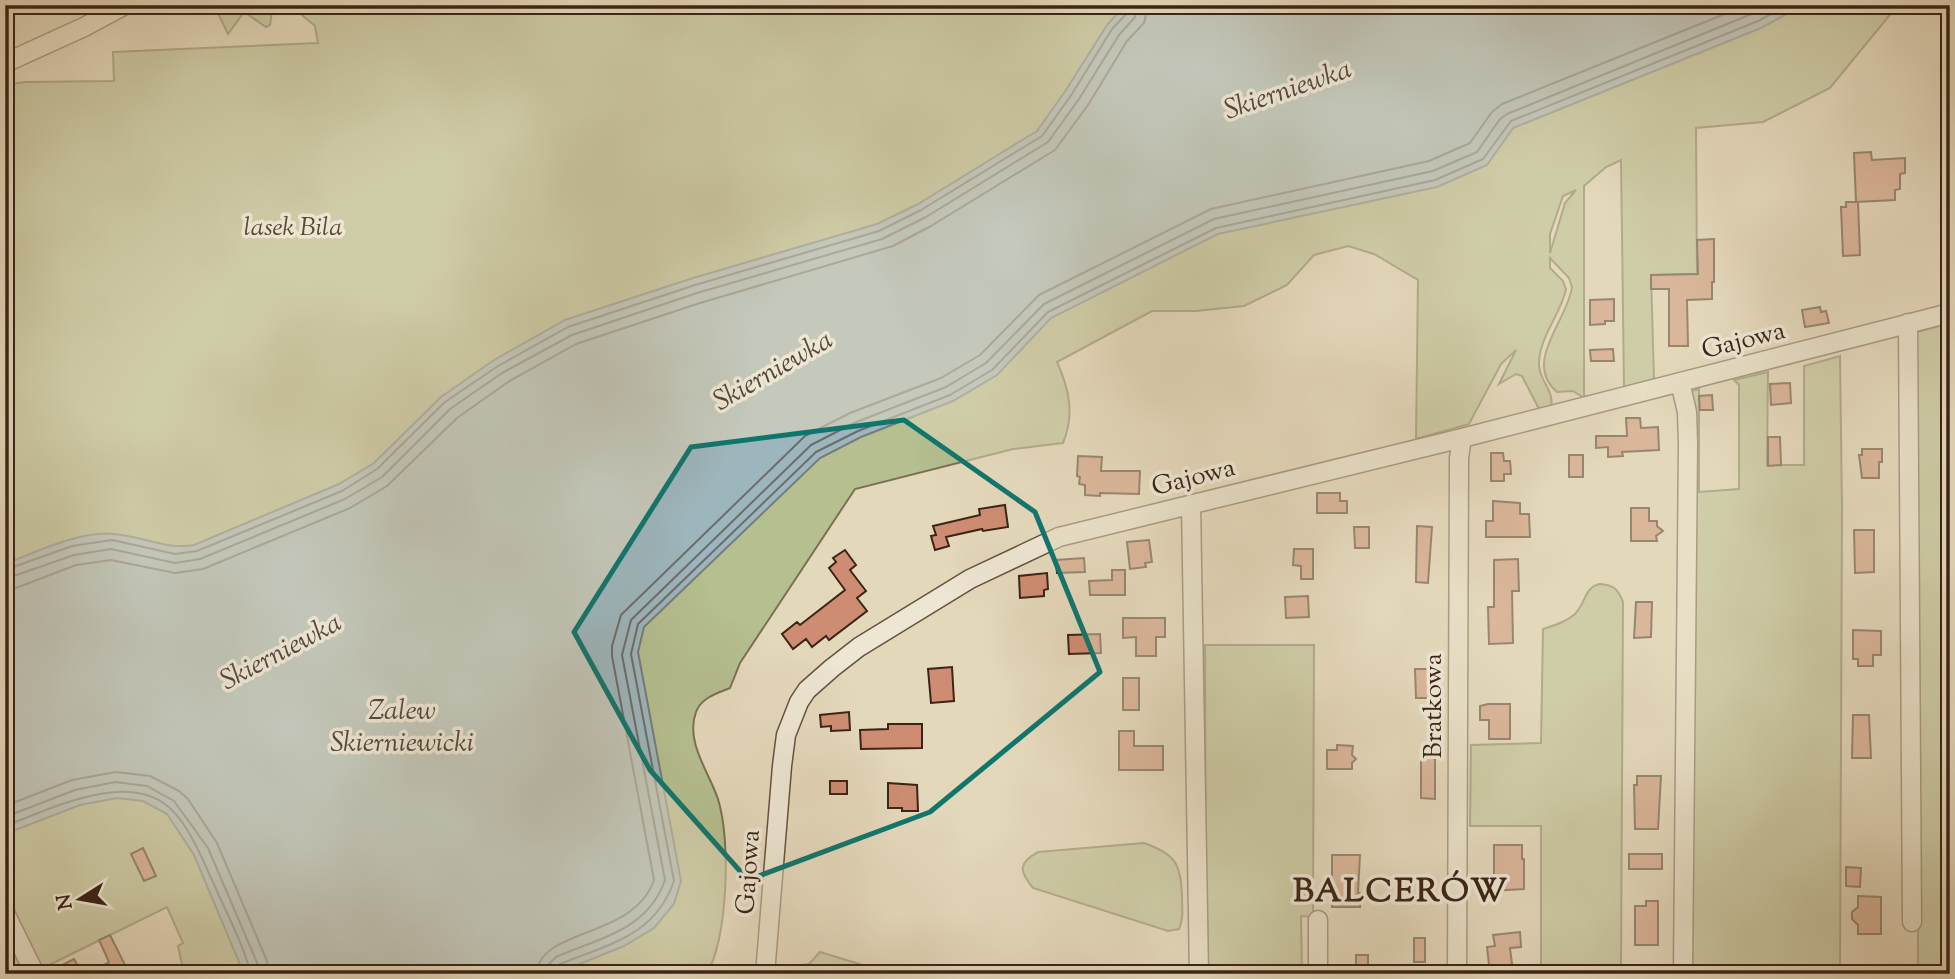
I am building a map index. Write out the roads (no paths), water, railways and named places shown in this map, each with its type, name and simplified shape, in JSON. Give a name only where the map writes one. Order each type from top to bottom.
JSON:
[{"type":"street","points":[[5,64],[125,5]]},
{"type":"street","name":"Gajowa","points":[[765,974],[786,735],[799,702],[807,690],[859,648],[970,579],[1059,537],[1462,438],[1950,313]]},
{"type":"street","points":[[1908,323],[1912,922]]},
{"type":"street","points":[[1680,382],[1687,412],[1688,444],[1683,970]]},
{"type":"street","name":"Bratkowa","points":[[1457,974],[1459,471],[1462,438]]},
{"type":"street","points":[[1191,504],[1199,974]]},
{"type":"street","points":[[5,913],[35,974]]},
{"type":"street","points":[[1318,920],[1318,974]]},
{"type":"water","name":"Zalew Skierniewicki","points":[[1125,5],[1803,5],[1761,28],[1513,128],[1487,165],[1437,187],[1218,234],[1051,318],[997,375],[953,401],[861,437],[820,458],[644,627],[638,652],[681,881],[674,904],[654,928],[624,946],[555,974],[244,974],[194,855],[167,814],[143,801],[117,798],[80,805],[5,834],[5,564],[88,535],[114,534],[174,546],[194,545],[339,484],[374,463],[441,397],[494,360],[565,320],[693,278],[877,224],[918,204],[1037,131],[1107,25]]},
{"type":"district","name":"BALCERÓW","points":[[1401,889]]},
{"type":"water label","name":"Skierniewka","points":[[1287,88]]},
{"type":"water label","name":"Skierniewka","points":[[772,369]]},
{"type":"water label","name":"Skierniewka","points":[[280,650]]},
{"type":"park label","name":"lasek Bila","points":[[293,226]]}]
